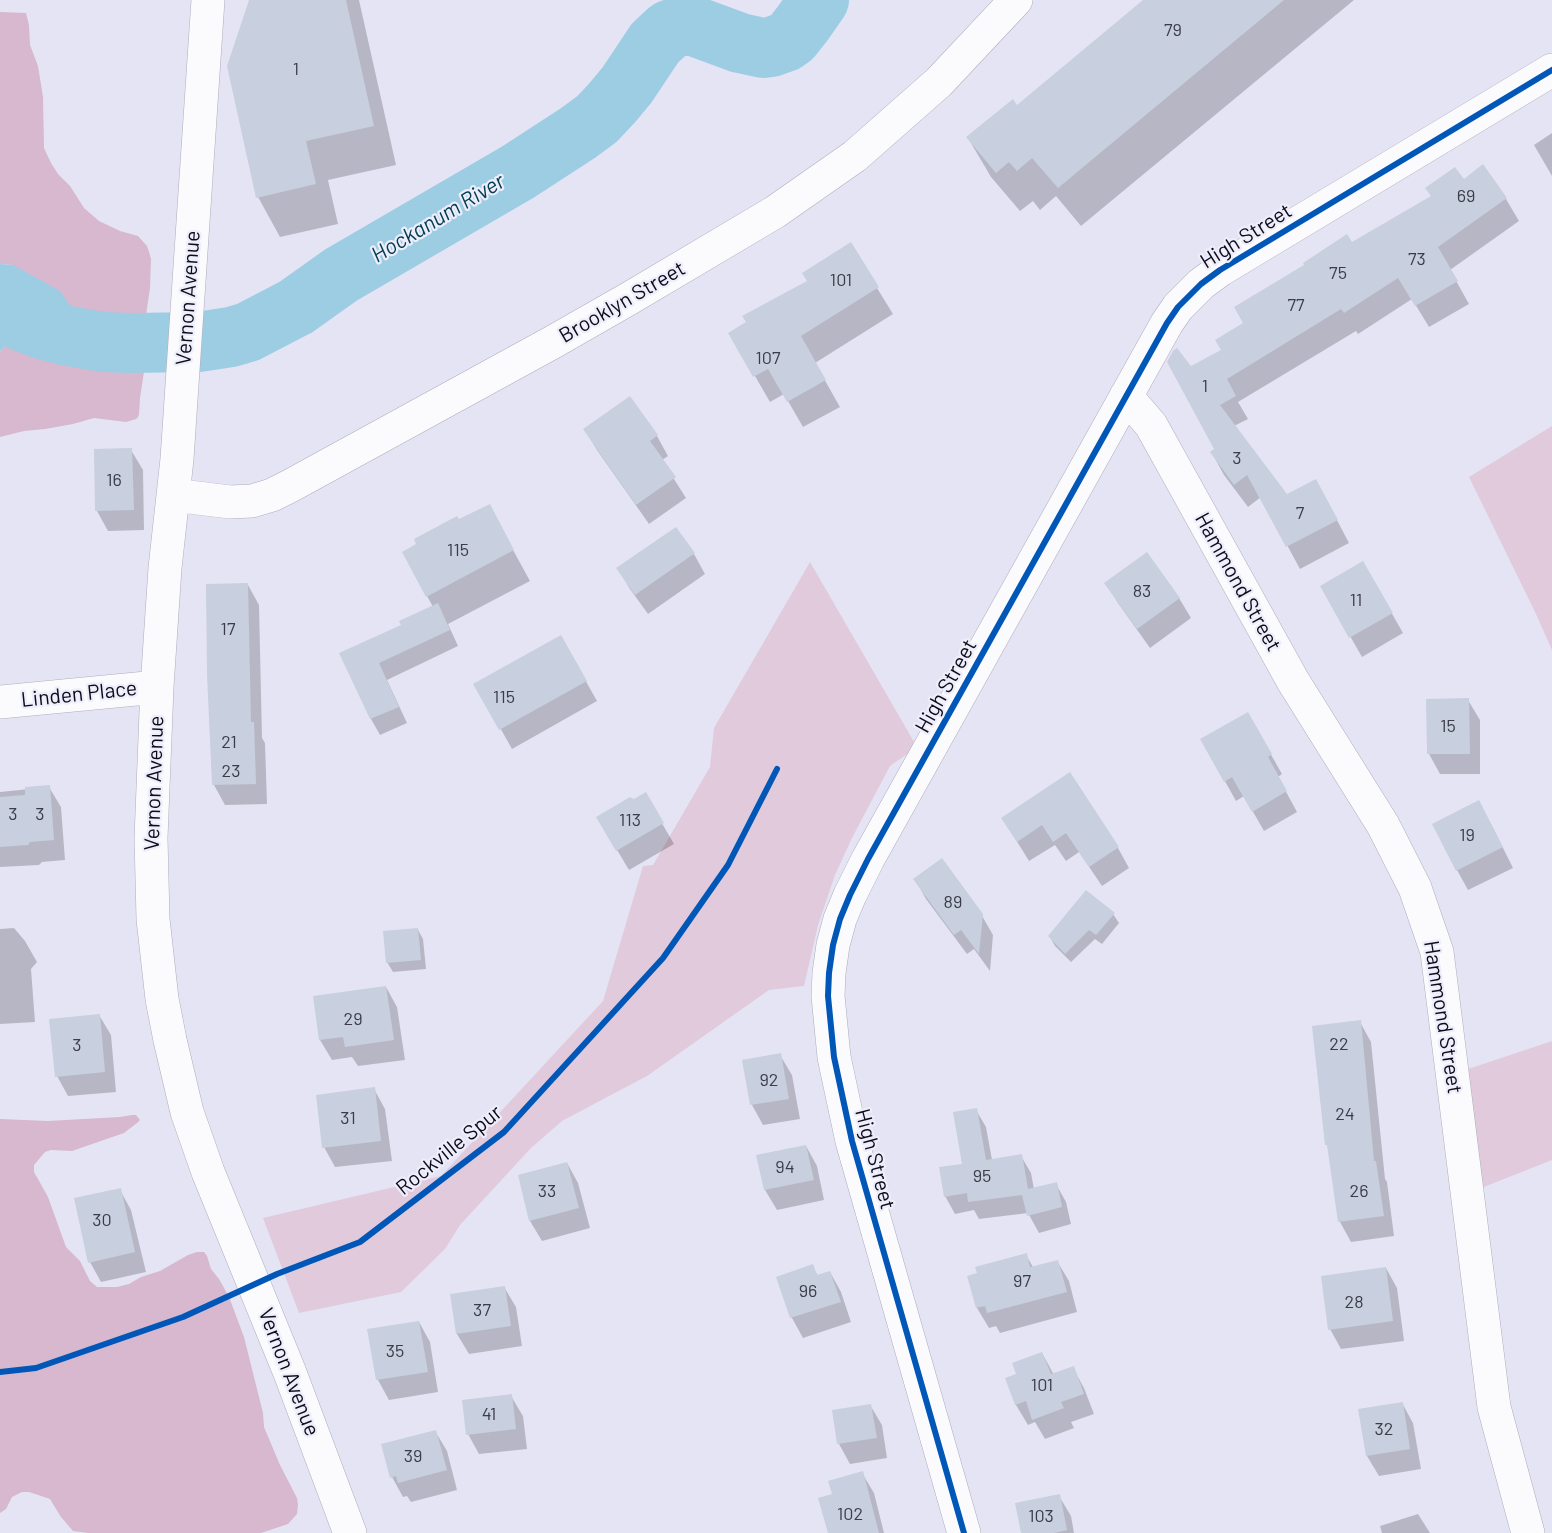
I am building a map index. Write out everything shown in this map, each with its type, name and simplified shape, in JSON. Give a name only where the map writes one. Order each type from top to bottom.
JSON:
[{"type":"street","name":"Vernon Avenue","points":[[208,0],[179,429],[165,568],[157,687],[151,838],[153,919],[162,999],[187,1112],[208,1172],[290,1373],[350,1533]]},
{"type":"street","name":"Brooklyn Street","points":[[173,495],[230,502],[252,501],[272,495],[630,298],[775,212],[855,156],[939,82],[1016,0]]},
{"type":"street","name":"High Street","points":[[964,1533],[852,1141],[834,1057],[828,1005],[829,972],[840,919],[868,859],[1126,396],[1178,307],[1188,295],[1220,270],[1552,70]]},
{"type":"street","name":"Hammond Street","points":[[1126,396],[1151,425],[1293,681],[1383,825],[1415,888],[1437,952],[1494,1407],[1528,1533]]},
{"type":"street","name":"Linden Place","points":[[0,702],[157,687]]},
{"type":"shaded area","points":[[0,12],[26,13],[30,45],[38,66],[43,97],[44,148],[51,163],[84,208],[99,221],[138,236],[147,246],[151,259],[150,288],[146,315],[145,365],[139,414],[136,419],[126,422],[94,418],[0,437],[0,352],[7,342],[13,265],[0,264]]},
{"type":"shaded area","points":[[1552,426],[1552,650],[1469,477]]},
{"type":"shaded area","points":[[810,562],[917,747],[890,766],[852,838],[835,875],[818,925],[804,986],[769,990],[647,1076],[562,1121],[531,1148],[460,1225],[445,1249],[401,1292],[299,1313],[263,1218],[441,1176],[603,1001],[643,866],[653,865],[710,767],[714,728]]},
{"type":"shaded area","points":[[1552,1041],[1552,1160],[1456,1198],[1444,1077]]},
{"type":"shaded area","points":[[136,1115],[140,1120],[124,1133],[72,1151],[45,1152],[34,1165],[34,1172],[48,1197],[66,1247],[80,1261],[90,1281],[97,1287],[117,1287],[129,1284],[197,1252],[204,1252],[207,1256],[211,1269],[229,1297],[244,1337],[263,1413],[264,1427],[297,1498],[297,1514],[288,1524],[261,1533],[88,1533],[73,1531],[50,1499],[29,1492],[22,1492],[12,1497],[6,1509],[0,1513],[0,1119],[48,1121]]},
{"type":"water","points":[[0,264],[13,265],[60,291],[71,307],[74,320],[73,333],[7,342],[0,352]]},
{"type":"building","points":[[249,0],[346,0],[374,126],[306,141],[316,184],[256,198],[227,66]]},
{"type":"building","points":[[1143,0],[1284,0],[1058,188],[1032,158],[1017,171],[1009,162],[996,173],[966,137],[1013,99],[1017,105]]},
{"type":"building","points":[[1483,164],[1507,198],[1438,247],[1458,281],[1415,306],[1398,278],[1344,313],[1341,309],[1227,379],[1236,396],[1220,405],[1287,494],[1316,479],[1338,520],[1286,547],[1247,475],[1234,485],[1210,452],[1214,449],[1167,362],[1177,348],[1191,366],[1221,350],[1215,340],[1243,323],[1234,307],[1304,265],[1303,263],[1347,234],[1352,242],[1431,196],[1425,188],[1455,167],[1464,179]]},
{"type":"building","points":[[851,242],[879,287],[801,336],[826,380],[787,402],[768,369],[753,377],[728,333],[746,322],[742,316],[807,281],[802,273]]},
{"type":"building","points":[[630,396],[658,435],[650,441],[676,477],[636,505],[583,429]]},
{"type":"building","points":[[132,448],[134,510],[95,511],[94,449]]},
{"type":"building","points":[[490,504],[514,550],[426,597],[402,552],[416,544],[414,539],[457,516],[459,519]]},
{"type":"building","points":[[676,527],[695,553],[635,595],[616,568]]},
{"type":"building","points":[[1147,552],[1180,598],[1137,629],[1104,583]]},
{"type":"building","points":[[1363,561],[1393,613],[1349,638],[1320,586]]},
{"type":"building","points":[[248,583],[251,722],[254,722],[256,784],[212,785],[206,584]]},
{"type":"building","points":[[438,603],[450,630],[379,663],[399,707],[370,719],[339,653],[401,625],[399,621]]},
{"type":"building","points":[[561,635],[587,681],[499,730],[473,684]]},
{"type":"building","points":[[1469,698],[1470,754],[1427,754],[1426,699]]},
{"type":"building","points":[[1248,712],[1272,754],[1268,757],[1287,791],[1252,812],[1232,777],[1224,782],[1200,739]]},
{"type":"building","points":[[1070,772],[1119,847],[1089,867],[1066,833],[1053,842],[1042,825],[1017,842],[1001,818]]},
{"type":"building","points":[[50,785],[54,840],[0,847],[0,797],[25,795],[25,787]]},
{"type":"building","points":[[646,792],[664,823],[616,851],[596,817],[630,797],[634,799]]},
{"type":"building","points":[[1479,800],[1503,847],[1456,871],[1432,824]]},
{"type":"building","points":[[942,858],[983,914],[979,954],[961,930],[954,935],[913,879]]},
{"type":"building","points":[[1086,890],[1115,913],[1096,935],[1089,930],[1065,954],[1048,936]]},
{"type":"building","points":[[418,928],[421,960],[386,963],[383,931]]},
{"type":"building","points":[[386,986],[394,1040],[345,1047],[343,1037],[319,1040],[313,996]]},
{"type":"building","points":[[100,1014],[105,1072],[55,1077],[49,1019]]},
{"type":"building","points":[[1361,1020],[1374,1161],[1376,1161],[1384,1216],[1338,1222],[1327,1145],[1325,1145],[1312,1026]]},
{"type":"building","points":[[781,1053],[789,1099],[750,1105],[742,1060]]},
{"type":"building","points":[[375,1087],[381,1141],[322,1148],[316,1095]]},
{"type":"building","points":[[977,1108],[986,1160],[1022,1154],[1028,1189],[1057,1182],[1062,1207],[1027,1216],[1022,1195],[968,1202],[967,1193],[944,1197],[939,1167],[962,1164],[953,1112]]},
{"type":"building","points":[[806,1145],[814,1180],[764,1190],[756,1155]]},
{"type":"building","points":[[567,1162],[579,1208],[529,1221],[518,1175]]},
{"type":"building","points":[[121,1188],[135,1252],[88,1263],[74,1198]]},
{"type":"building","points":[[1027,1253],[1030,1267],[1058,1260],[1067,1292],[987,1313],[985,1306],[976,1308],[967,1276],[977,1273],[975,1267]]},
{"type":"building","points":[[813,1264],[817,1275],[830,1271],[841,1302],[790,1318],[776,1277]]},
{"type":"building","points":[[1386,1267],[1393,1321],[1328,1330],[1321,1276]]},
{"type":"building","points":[[505,1286],[511,1326],[456,1334],[450,1294]]},
{"type":"building","points":[[419,1321],[428,1372],[376,1380],[367,1329]]},
{"type":"building","points":[[1042,1352],[1051,1374],[1074,1366],[1084,1394],[1061,1402],[1064,1408],[1032,1420],[1026,1401],[1015,1405],[1005,1378],[1016,1374],[1012,1363]]},
{"type":"building","points":[[512,1394],[516,1429],[466,1435],[462,1400]]},
{"type":"building","points":[[1403,1402],[1410,1449],[1366,1456],[1358,1409]]},
{"type":"building","points":[[871,1404],[877,1438],[837,1444],[832,1410]]},
{"type":"building","points":[[436,1430],[447,1470],[398,1483],[396,1476],[390,1478],[381,1444]]},
{"type":"building","points":[[863,1471],[879,1533],[828,1533],[818,1498],[832,1494],[828,1481]]},
{"type":"building","points":[[1060,1494],[1067,1530],[1054,1533],[1021,1533],[1015,1503]]},
{"type":"waterway","name":"Hockanum River","points":[[0,309],[39,328],[103,342],[198,342],[248,332],[296,307],[341,275],[518,172],[578,133],[597,119],[612,103],[655,43],[669,30],[680,26],[694,26],[740,43],[763,48],[771,47],[792,37],[819,0]]},
{"type":"cycle path","points":[[964,1533],[852,1141],[834,1057],[828,996],[833,945],[840,919],[868,859],[1178,307],[1201,284],[1220,270],[1552,70]]},
{"type":"cycle path","name":"Rockville Spur","points":[[0,1372],[36,1368],[183,1317],[277,1274],[360,1242],[504,1132],[663,958],[728,865],[777,769]]}]
